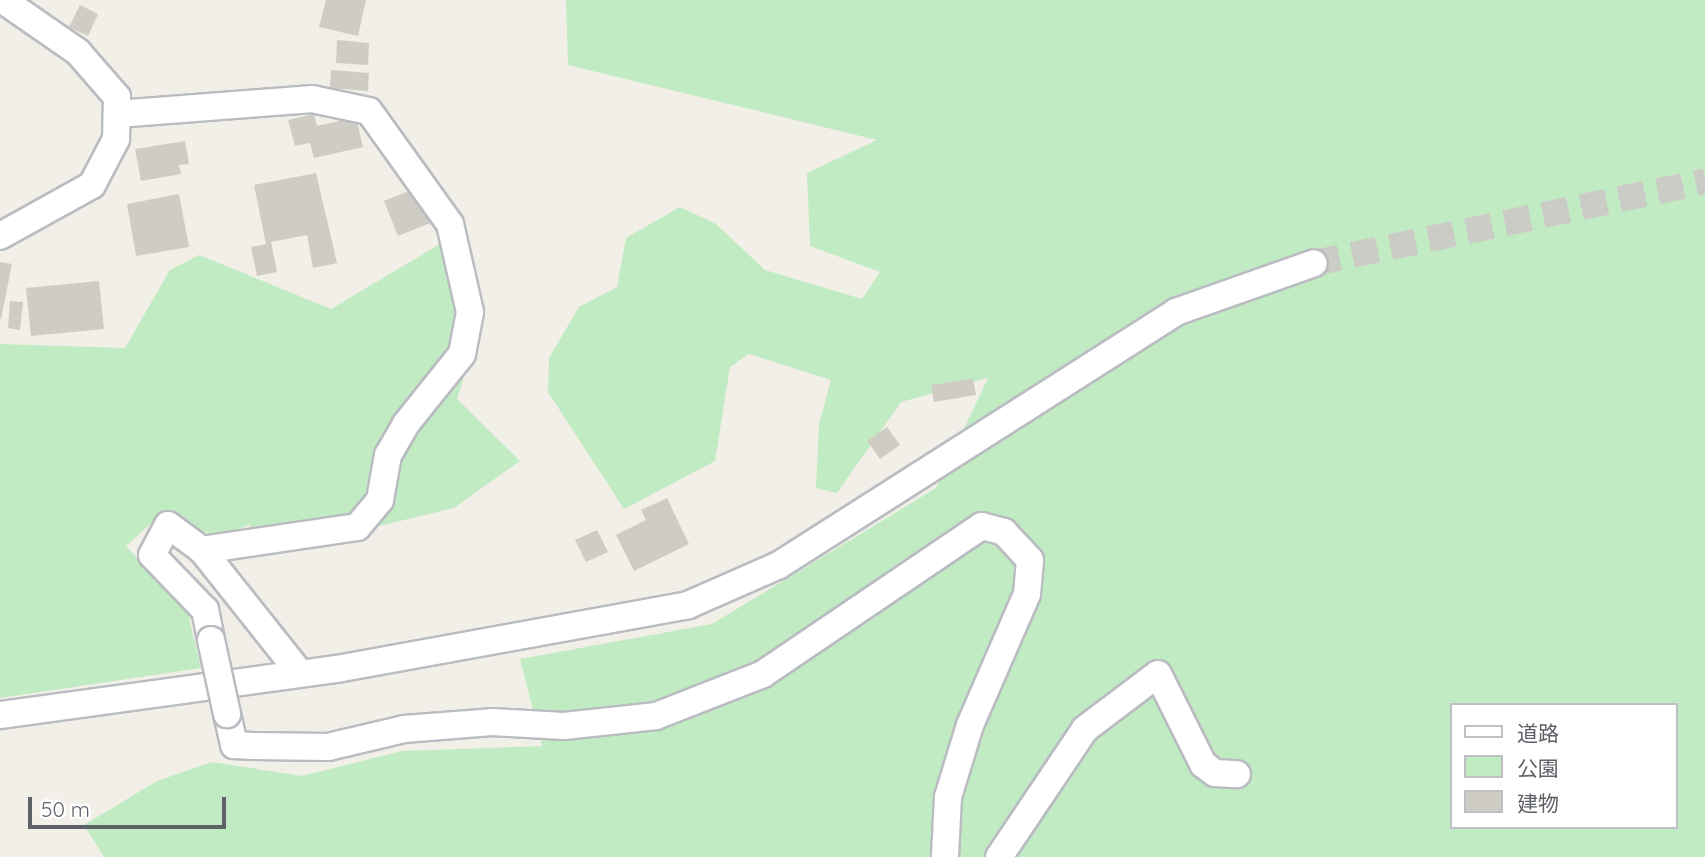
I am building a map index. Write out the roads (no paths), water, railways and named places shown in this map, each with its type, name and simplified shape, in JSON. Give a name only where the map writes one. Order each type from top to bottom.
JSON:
[{"type":"street","points":[[0,236],[92,185],[116,139],[117,114],[117,97],[78,52],[3,0]]},
{"type":"street","points":[[117,114],[312,99],[369,111],[450,224],[470,312],[462,354],[406,424],[388,455],[380,500],[358,527],[202,550]]},
{"type":"street","points":[[0,715],[299,672],[688,605],[779,565],[1176,312],[1314,263]]},
{"type":"street","points":[[299,672],[202,550],[168,525],[152,555],[205,610],[234,745],[328,747],[404,729],[492,722],[564,726],[656,716],[763,674],[982,526],[1004,532],[1030,560],[1027,594],[970,724],[948,797],[945,857]]},
{"type":"street","points":[[999,857],[1085,729],[1158,674],[1203,764],[1215,773],[1237,774]]},
{"type":"tunnel","points":[[1314,263],[1705,181]]}]
